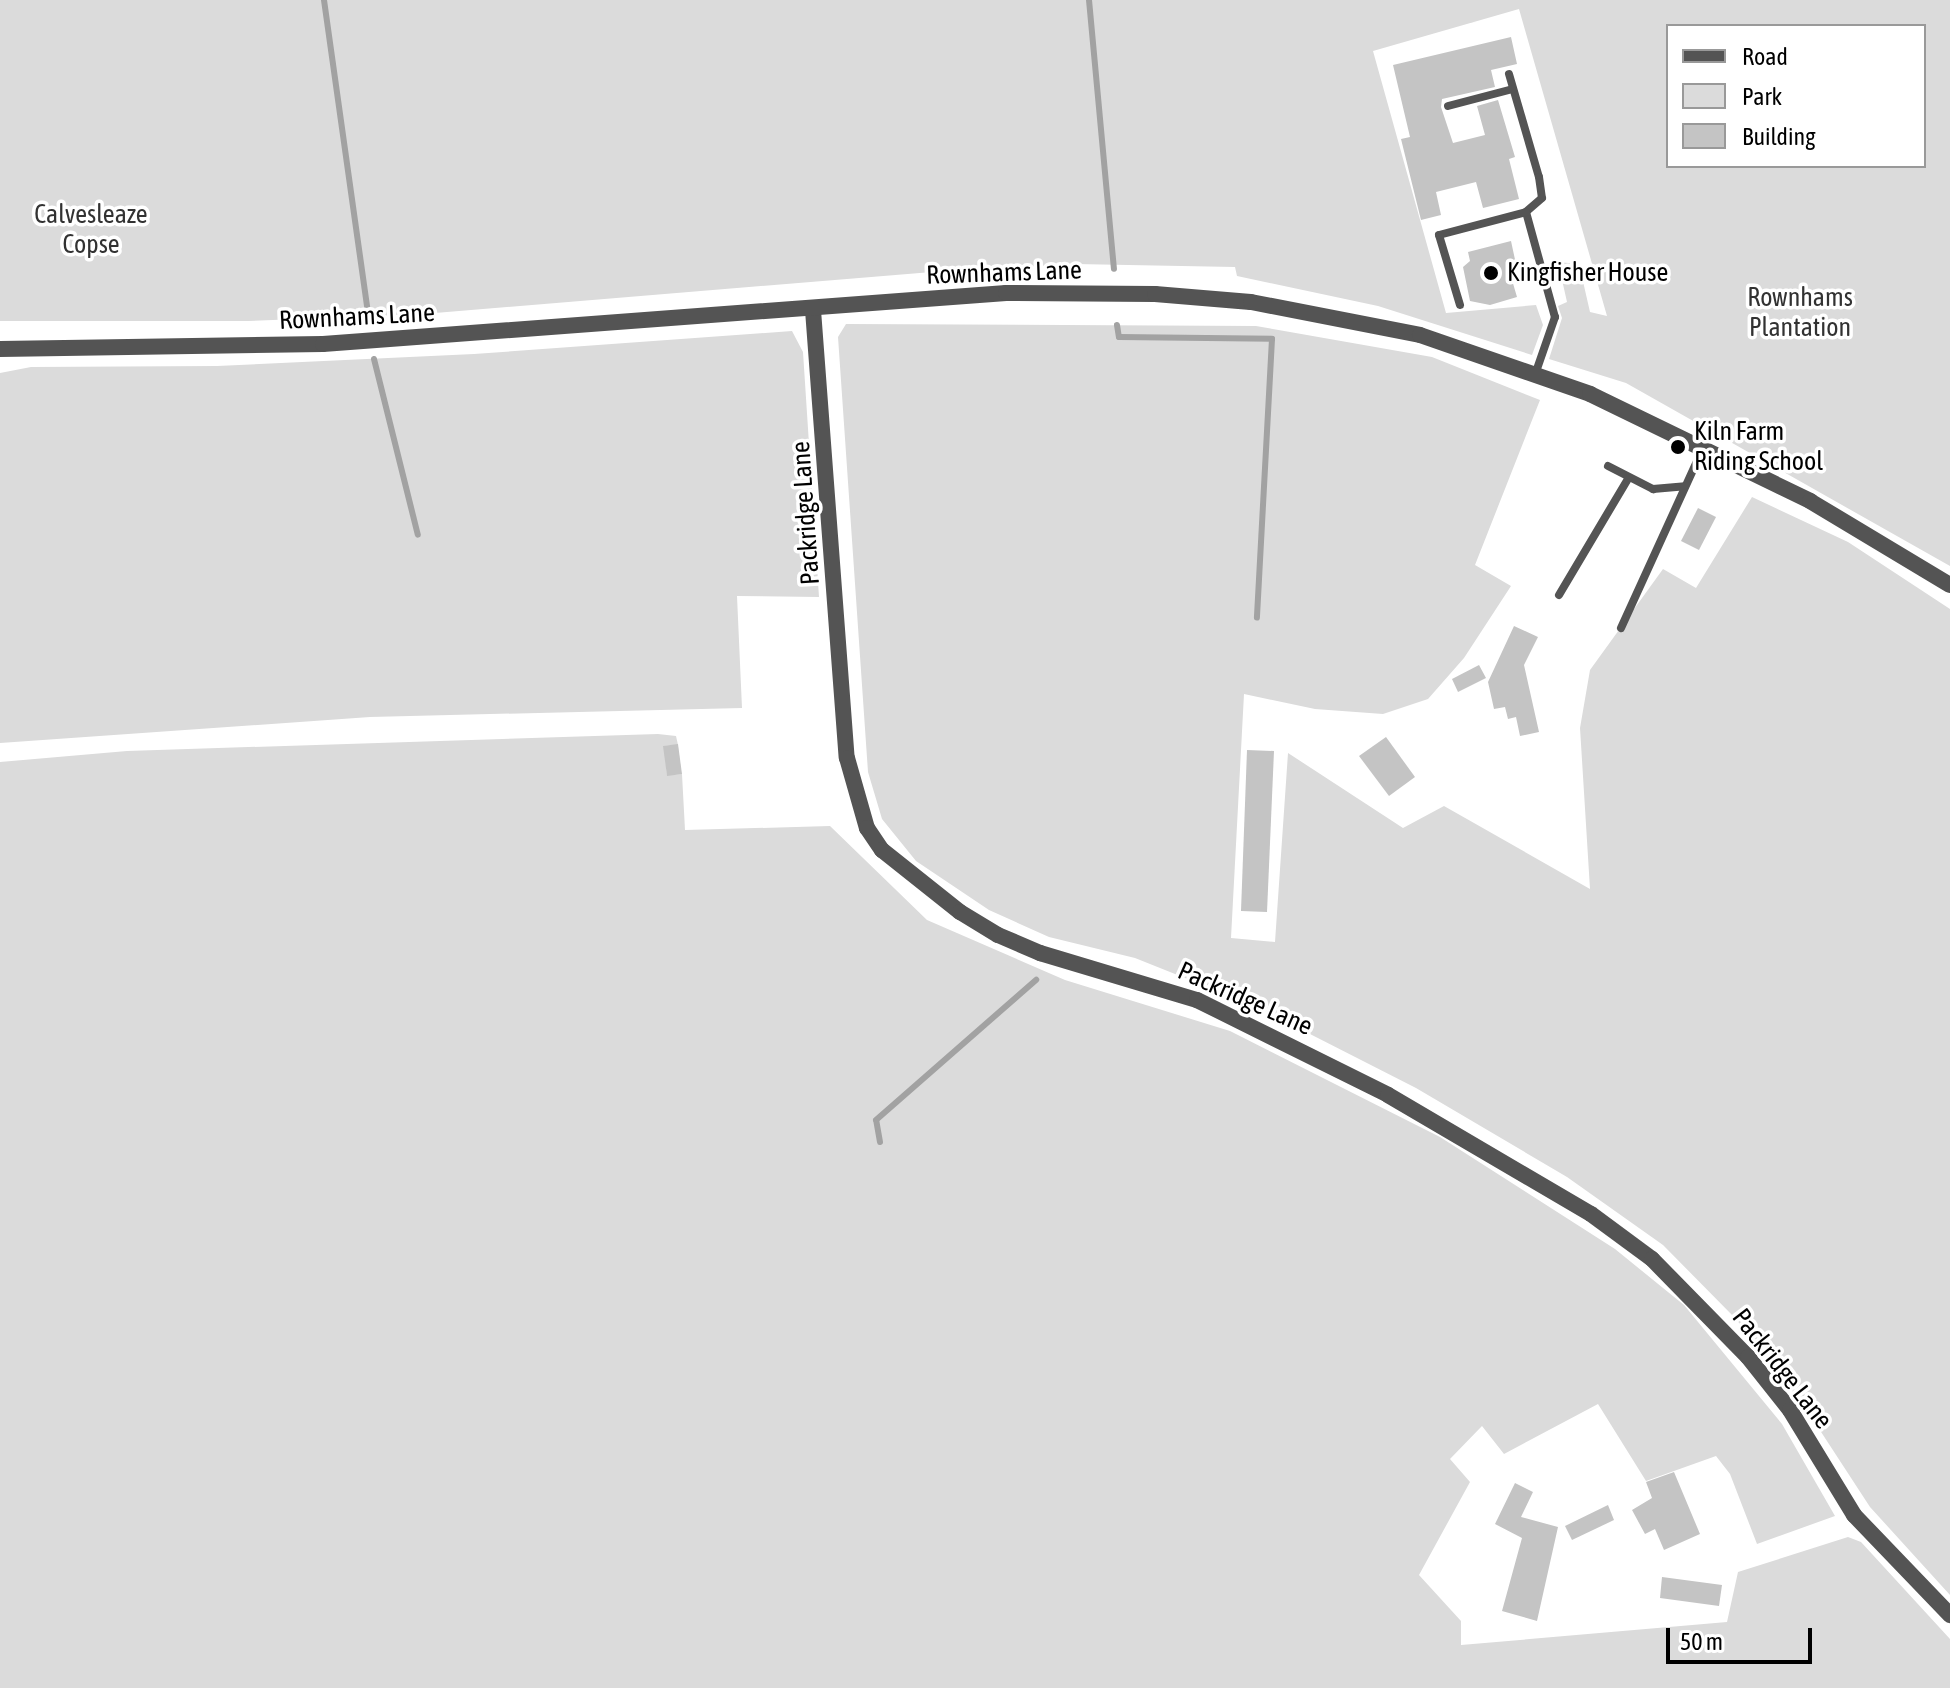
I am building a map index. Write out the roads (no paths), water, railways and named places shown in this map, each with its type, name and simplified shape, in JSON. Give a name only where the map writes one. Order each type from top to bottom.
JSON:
[{"type":"street","name":"Rownhams Lane","points":[[0,349],[323,344],[813,310],[1006,293],[1208,297],[1383,326],[1536,372],[1704,445],[1810,501],[1950,585]]},
{"type":"street","name":"Packridge Lane","points":[[813,310],[847,758],[867,828],[882,850],[960,912],[998,935],[1197,1000],[1388,1095],[1591,1214],[1652,1259],[1748,1357],[1790,1410],[1854,1515],[1950,1615]]},
{"type":"lane","points":[[1460,305],[1439,235],[1526,212],[1542,198],[1509,74]]},
{"type":"lane","points":[[1448,106],[1513,89]]},
{"type":"lane","points":[[1526,212],[1555,317],[1536,372]]},
{"type":"lane","points":[[1621,628],[1704,445]]},
{"type":"lane","points":[[1608,466],[1628,479],[1653,489],[1685,486]]},
{"type":"lane","points":[[1559,595],[1628,479]]},
{"type":"waterway","points":[[324,0],[368,312]]},
{"type":"waterway","points":[[1089,0],[1114,269]]},
{"type":"waterway","points":[[1117,325],[1119,337],[1272,339],[1257,618]]},
{"type":"waterway","points":[[374,359],[418,535]]},
{"type":"waterway","points":[[880,1142],[876,1120],[1036,980]]},
{"type":"place","name":"Kingfisher House","points":[[1491,273]]},
{"type":"place","name":"Kiln Farm Riding School","points":[[1678,447]]},
{"type":"park label","name":"Calvesleaze Copse","points":[[91,230]]},
{"type":"park label","name":"Rownhams Plantation","points":[[1800,313]]}]
